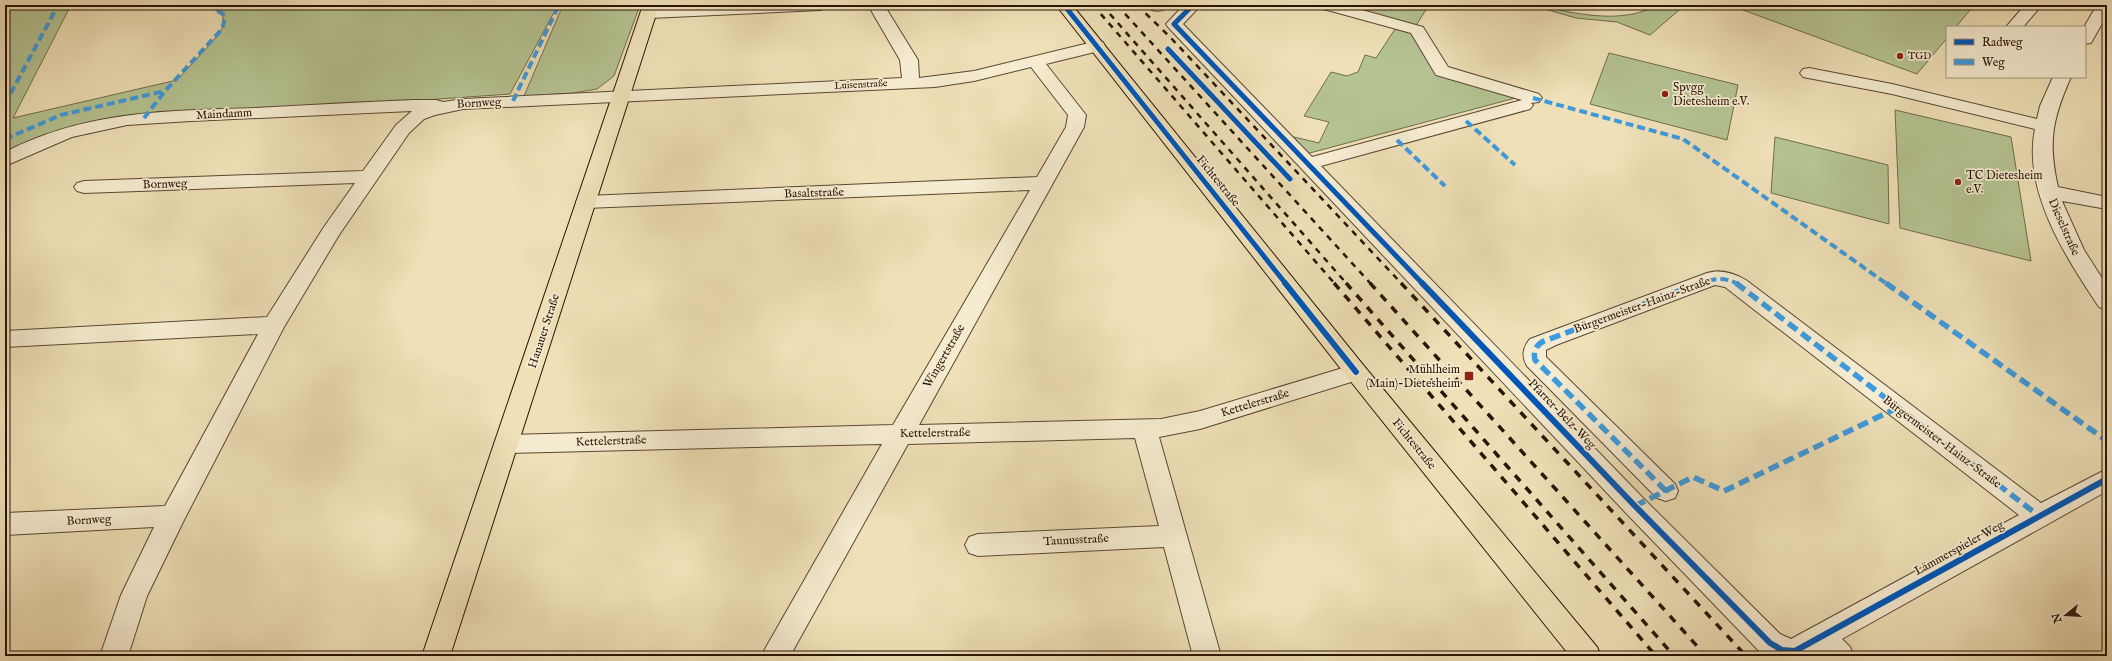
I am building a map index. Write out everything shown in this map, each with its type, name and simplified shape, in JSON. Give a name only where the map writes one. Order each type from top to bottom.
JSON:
[{"type":"main road","name":"Fichtestraße","points":[[1064,5],[1356,372],[1587,656]]},
{"type":"main road","name":"Hanauer Straße","points":[[436,656],[650,9]]},
{"type":"street","points":[[650,9],[820,5]]},
{"type":"street","points":[[876,5],[909,60],[911,82]]},
{"type":"street","points":[[1193,5],[1174,24],[1304,160],[1529,102],[1442,71],[1417,30],[1326,5]]},
{"type":"street","points":[[2015,26],[2034,5]]},
{"type":"street","points":[[2086,37],[2105,5]]},
{"type":"street","name":"Luisenstraße","points":[[621,97],[911,82],[960,78],[1097,46]]},
{"type":"street","name":"Wingertstraße","points":[[775,656],[1075,127],[1077,116],[1035,61]]},
{"type":"street","points":[[1809,73],[1892,88],[2044,126]]},
{"type":"street","name":"Dieselstraße","points":[[2061,78],[2051,96],[2044,126],[2042,153],[2049,192],[2068,240],[2084,268],[2107,302]]},
{"type":"street","name":"Bornweg","points":[[114,656],[134,595],[173,516],[274,325],[367,177],[402,129],[411,121],[431,110],[451,105],[621,97]]},
{"type":"street","name":"Maindamm","points":[[5,160],[31,145],[59,134],[101,123],[164,117],[451,105]]},
{"type":"street","name":"Pfarrer-Belz-Weg","points":[[1304,160],[1770,643],[1788,652],[1795,651],[1821,637]]},
{"type":"street","name":"Bornweg","points":[[84,187],[367,177]]},
{"type":"street","name":"Basaltstraße","points":[[586,202],[1042,183]]},
{"type":"street","points":[[2049,192],[2107,203]]},
{"type":"street","name":"Bürgermeister-Hainz-Straße","points":[[1666,491],[1535,360],[1535,348],[1538,343],[1548,339],[1714,278],[1722,278],[1739,285],[2039,516]]},
{"type":"street","points":[[5,339],[274,325]]},
{"type":"street","name":"Kettelerstraße","points":[[506,444],[900,434],[1145,430],[1200,420],[1356,372]]},
{"type":"street","points":[[1145,430],[1207,656]]},
{"type":"street","name":"Lämmerspieler Weg","points":[[1821,637],[2107,479]]},
{"type":"street","name":"Bornweg","points":[[5,524],[173,516]]},
{"type":"street","name":"Taunusstraße","points":[[978,545],[1174,536]]},
{"type":"street","points":[[1821,637],[1840,656]]},
{"type":"green space","points":[[5,5],[71,5],[13,118],[177,80],[222,29],[224,22],[222,14],[207,5],[558,5],[510,94],[101,123],[5,160]]},
{"type":"green space","points":[[563,5],[640,5],[614,76],[597,89],[573,93],[524,96]]},
{"type":"green space","points":[[1336,5],[1429,5],[1415,27]]},
{"type":"green space","points":[[1531,5],[1585,14],[1616,16],[1647,10],[1634,5],[1652,5],[1648,10],[1657,5],[1685,5],[1650,35],[1617,22],[1576,18]]},
{"type":"green space","name":"TGD","points":[[1974,5],[1957,26],[1946,26],[1946,39],[1917,74],[1732,6]]},
{"type":"green space","points":[[1395,29],[1410,32],[1437,74],[1519,97],[1306,154],[1288,138],[1294,137],[1319,143],[1329,122],[1304,116],[1331,72],[1347,76],[1358,72],[1365,55],[1376,58]]},
{"type":"green space","name":"Spvgg Dietesheim e.V.","points":[[1609,53],[1738,85],[1727,140],[1590,104]]},
{"type":"green space","name":"TC Dietesheim e.V.","points":[[1895,110],[2011,137],[2031,261],[1900,228]]},
{"type":"green space","points":[[1775,137],[1888,165],[1889,224],[1771,193]]},
{"type":"railway","points":[[1093,5],[1335,284]]},
{"type":"railway","points":[[1102,5],[1347,284]]},
{"type":"railway","points":[[1117,5],[1371,284]]},
{"type":"railway","points":[[1137,5],[1170,37],[1402,284]]},
{"type":"railway","points":[[1334,283],[1656,656]]},
{"type":"railway","points":[[1346,283],[1674,656]]},
{"type":"railway","points":[[1370,283],[1706,656]]},
{"type":"railway","points":[[1401,283],[1746,656]]},
{"type":"marked path","points":[[5,104],[58,5]]},
{"type":"marked path","points":[[144,118],[165,91],[212,42],[222,29],[224,22],[223,14],[207,5]]},
{"type":"marked path","points":[[513,101],[559,5]]},
{"type":"marked path","points":[[5,139],[61,115],[165,91]]},
{"type":"marked path","points":[[1533,98],[1683,139],[2107,441]]},
{"type":"marked path","points":[[1466,121],[1515,165]]},
{"type":"marked path","points":[[1397,140],[1445,186]]},
{"type":"marked path","points":[[1666,491],[1535,360],[1534,352],[1538,344],[1548,339],[1714,278],[1730,280],[1739,285],[2039,516]]},
{"type":"marked path","points":[[1635,506],[1693,477],[1724,491],[1897,408]]},
{"type":"cycle path","points":[[1064,5],[1356,372]]},
{"type":"cycle path","points":[[1193,5],[1174,24],[1635,506],[1770,643],[1779,649],[1785,651],[1795,651],[2107,479]]},
{"type":"cycle path","points":[[1168,49],[1290,179]]},
{"type":"place","name":"TGD","points":[[1900,56]]},
{"type":"place","name":"Spvgg Dietesheim e.V.","points":[[1665,94]]},
{"type":"place","name":"TC Dietesheim e.V.","points":[[1958,182]]},
{"type":"place","name":"Mühlheim (Main)-Dietesheim","points":[[1469,376]]}]
